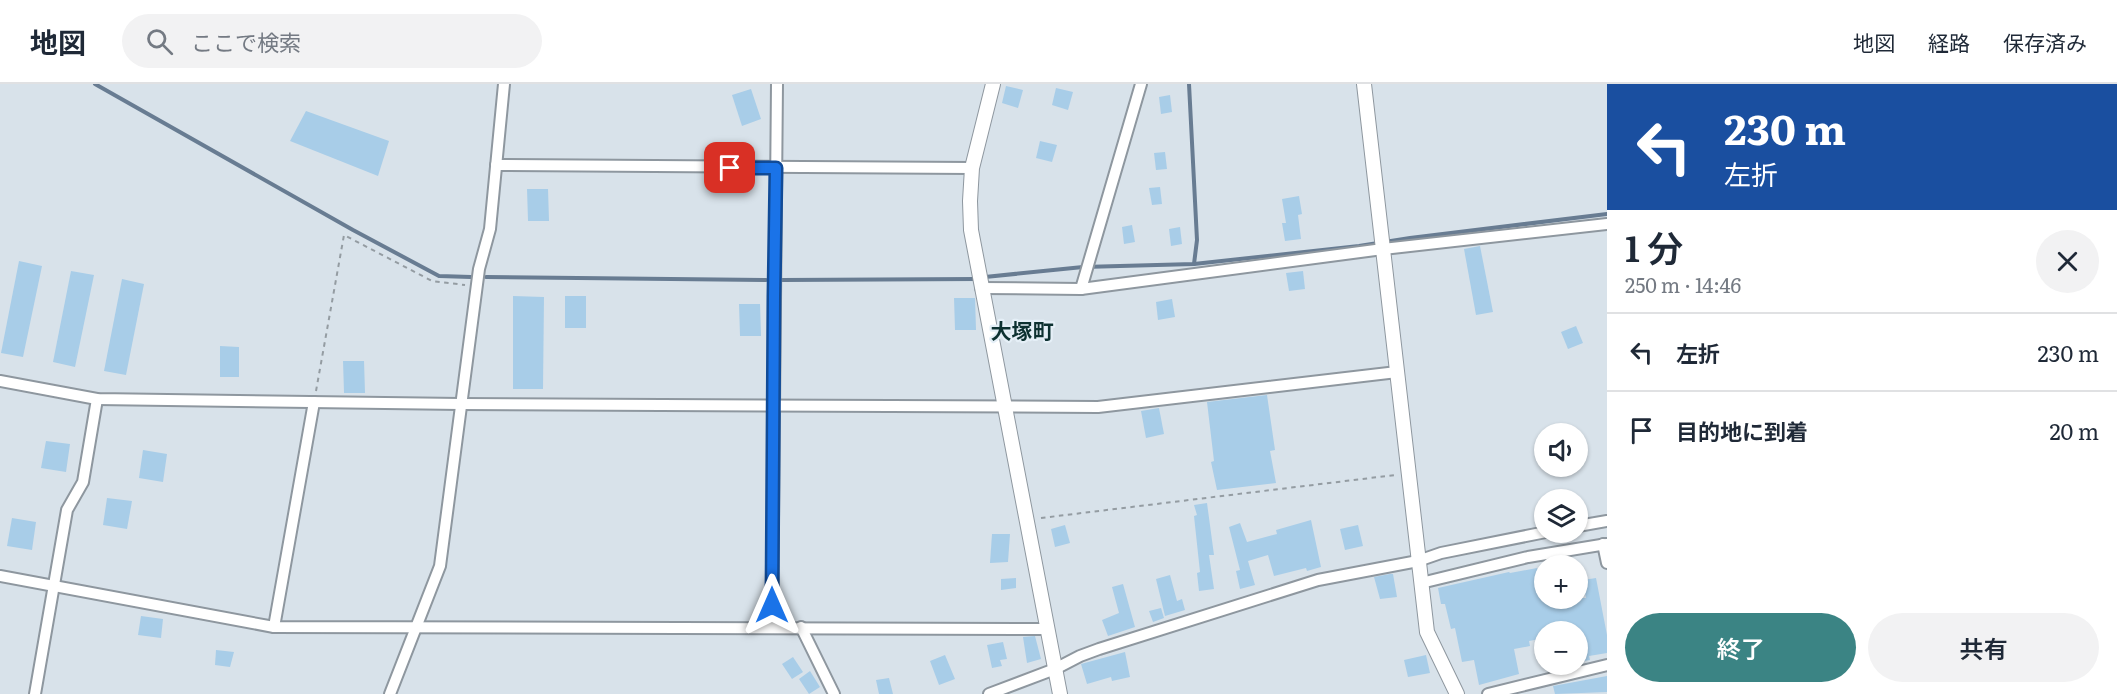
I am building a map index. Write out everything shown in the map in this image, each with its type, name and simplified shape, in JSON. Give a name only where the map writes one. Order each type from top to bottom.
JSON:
[{"type":"street","points":[[390,694],[440,566],[479,270],[490,229],[504,84]]},
{"type":"street","points":[[772,627],[777,84]]},
{"type":"street","points":[[993,84],[972,168],[971,230],[1060,694]]},
{"type":"street","points":[[1081,289],[1141,84]]},
{"type":"street","points":[[1364,84],[1427,632],[1456,694]]},
{"type":"street","points":[[496,165],[972,168]]},
{"type":"street","points":[[981,288],[1081,289],[1383,249],[1607,224]]},
{"type":"street","points":[[0,381],[97,399],[460,404],[1098,407],[1397,372]]},
{"type":"street","points":[[35,694],[67,510],[83,482],[97,399]]},
{"type":"street","points":[[274,627],[314,402]]},
{"type":"street","points":[[1588,524],[1607,521]]},
{"type":"street","points":[[989,694],[1055,669],[1099,649],[1317,580],[1418,561],[1441,553],[1534,534]]},
{"type":"street","points":[[1421,583],[1528,557],[1605,544],[1607,563]]},
{"type":"street","points":[[0,576],[274,627],[1047,629]]},
{"type":"street","points":[[801,627],[834,694]]},
{"type":"street","points":[[1488,694],[1607,664]]},
{"type":"path","points":[[314,402],[344,235],[432,282],[477,286]]},
{"type":"path","points":[[1025,519],[1410,474]]},
{"type":"building","points":[[1006,86],[1023,90],[1018,108],[1002,103]]},
{"type":"building","points":[[1056,88],[1073,92],[1068,110],[1052,105]]},
{"type":"building","points":[[751,89],[761,119],[742,126],[732,95]]},
{"type":"building","points":[[1170,95],[1172,112],[1161,114],[1159,97]]},
{"type":"building","points":[[306,111],[389,141],[378,176],[290,141]]},
{"type":"building","points":[[1040,141],[1057,145],[1052,162],[1036,158]]},
{"type":"building","points":[[1165,152],[1167,169],[1156,170],[1154,153]]},
{"type":"building","points":[[1160,187],[1162,204],[1152,205],[1149,188]]},
{"type":"building","points":[[527,189],[548,189],[549,221],[528,221]]},
{"type":"building","points":[[1299,196],[1302,214],[1298,215],[1301,239],[1285,241],[1282,223],[1286,223],[1282,199]]},
{"type":"building","points":[[1132,225],[1135,242],[1124,244],[1122,227]]},
{"type":"building","points":[[1180,227],[1182,244],[1171,246],[1169,229]]},
{"type":"building","points":[[1480,246],[1493,312],[1476,315],[1464,249]]},
{"type":"building","points":[[19,261],[42,266],[23,357],[1,353]]},
{"type":"building","points":[[71,271],[94,275],[75,367],[53,362]]},
{"type":"building","points":[[1303,271],[1305,289],[1289,291],[1286,273]]},
{"type":"building","points":[[122,279],[144,284],[126,375],[104,371]]},
{"type":"building","points":[[513,296],[544,297],[543,389],[513,389]]},
{"type":"building","points":[[565,296],[586,296],[586,328],[565,328]]},
{"type":"building","points":[[954,298],[975,298],[976,330],[955,330]]},
{"type":"building","points":[[1172,299],[1175,317],[1158,320],[1156,302]]},
{"type":"building","points":[[739,304],[760,304],[761,336],[740,336]]},
{"type":"building","points":[[1576,326],[1583,343],[1568,349],[1561,332]]},
{"type":"building","points":[[220,346],[239,347],[239,377],[220,377]]},
{"type":"building","points":[[343,361],[364,361],[365,393],[344,393]]},
{"type":"building","points":[[1267,395],[1275,450],[1270,451],[1276,483],[1217,490],[1211,462],[1214,461],[1207,402]]},
{"type":"building","points":[[1159,408],[1164,434],[1146,438],[1141,411]]},
{"type":"building","points":[[46,441],[70,444],[66,472],[41,468]]},
{"type":"building","points":[[143,450],[167,454],[163,482],[139,478]]},
{"type":"building","points":[[107,498],[132,501],[127,529],[103,525]]},
{"type":"building","points":[[1207,503],[1214,555],[1209,555],[1214,589],[1199,591],[1197,573],[1200,572],[1194,516],[1197,515],[1194,505]]},
{"type":"building","points":[[12,518],[36,522],[32,550],[7,546]]},
{"type":"building","points":[[1311,520],[1321,567],[1307,571],[1306,568],[1274,576],[1268,555],[1248,561],[1255,585],[1240,589],[1236,571],[1240,570],[1229,527],[1240,523],[1247,542],[1277,534],[1276,530]]},
{"type":"building","points":[[1065,525],[1070,543],[1055,547],[1051,529]]},
{"type":"building","points":[[1358,525],[1363,546],[1345,550],[1340,529]]},
{"type":"building","points":[[992,534],[1010,534],[1008,562],[990,563]]},
{"type":"building","points":[[1534,569],[1534,609],[1588,609],[1588,579],[1596,578],[1607,635],[1607,653],[1589,656],[1590,660],[1588,660],[1588,621],[1534,621],[1534,640],[1529,641],[1530,646],[1514,649],[1519,674],[1479,685],[1474,660],[1462,662],[1455,628],[1451,629],[1445,604],[1441,604],[1438,588]]},
{"type":"building","points":[[1393,574],[1397,597],[1380,599],[1374,577]]},
{"type":"building","points":[[1170,575],[1177,601],[1182,599],[1185,610],[1165,616],[1156,579]]},
{"type":"building","points":[[1016,578],[1016,588],[1001,590],[1001,579]]},
{"type":"building","points":[[1123,584],[1135,627],[1108,636],[1102,620],[1119,613],[1112,587]]},
{"type":"building","points":[[1161,608],[1164,618],[1153,622],[1149,611]]},
{"type":"building","points":[[141,616],[163,619],[161,638],[138,635]]},
{"type":"building","points":[[1035,636],[1041,659],[1027,663],[1023,637]]},
{"type":"building","points":[[1003,642],[1007,659],[1000,660],[1002,666],[992,668],[987,645]]},
{"type":"building","points":[[216,650],[234,652],[230,667],[215,665]]},
{"type":"building","points":[[1125,652],[1130,677],[1112,681],[1111,677],[1087,684],[1081,664]]},
{"type":"building","points":[[945,655],[955,679],[939,685],[930,661]]},
{"type":"building","points":[[1426,655],[1430,673],[1408,677],[1404,660]]},
{"type":"building","points":[[793,657],[803,672],[792,679],[782,664]]},
{"type":"building","points":[[810,671],[820,687],[809,694],[799,679]]},
{"type":"building","points":[[1607,676],[1607,692],[1555,694],[1553,686]]},
{"type":"building","points":[[889,678],[893,694],[879,694],[876,680]]},
{"type":"waterway","points":[[95,84],[439,276],[471,277]]},
{"type":"waterway","points":[[1189,84],[1197,240],[1194,264]]},
{"type":"waterway","points":[[985,277],[1083,267],[1194,264],[1359,246],[1607,214]]},
{"type":"waterway","points":[[486,277],[766,280]]},
{"type":"waterway","points":[[782,280],[977,279]]},
{"type":"district","name":"大塚町","points":[[1022,329]]},
{"type":"route","points":[[730,168],[776,168],[772,605]]}]
